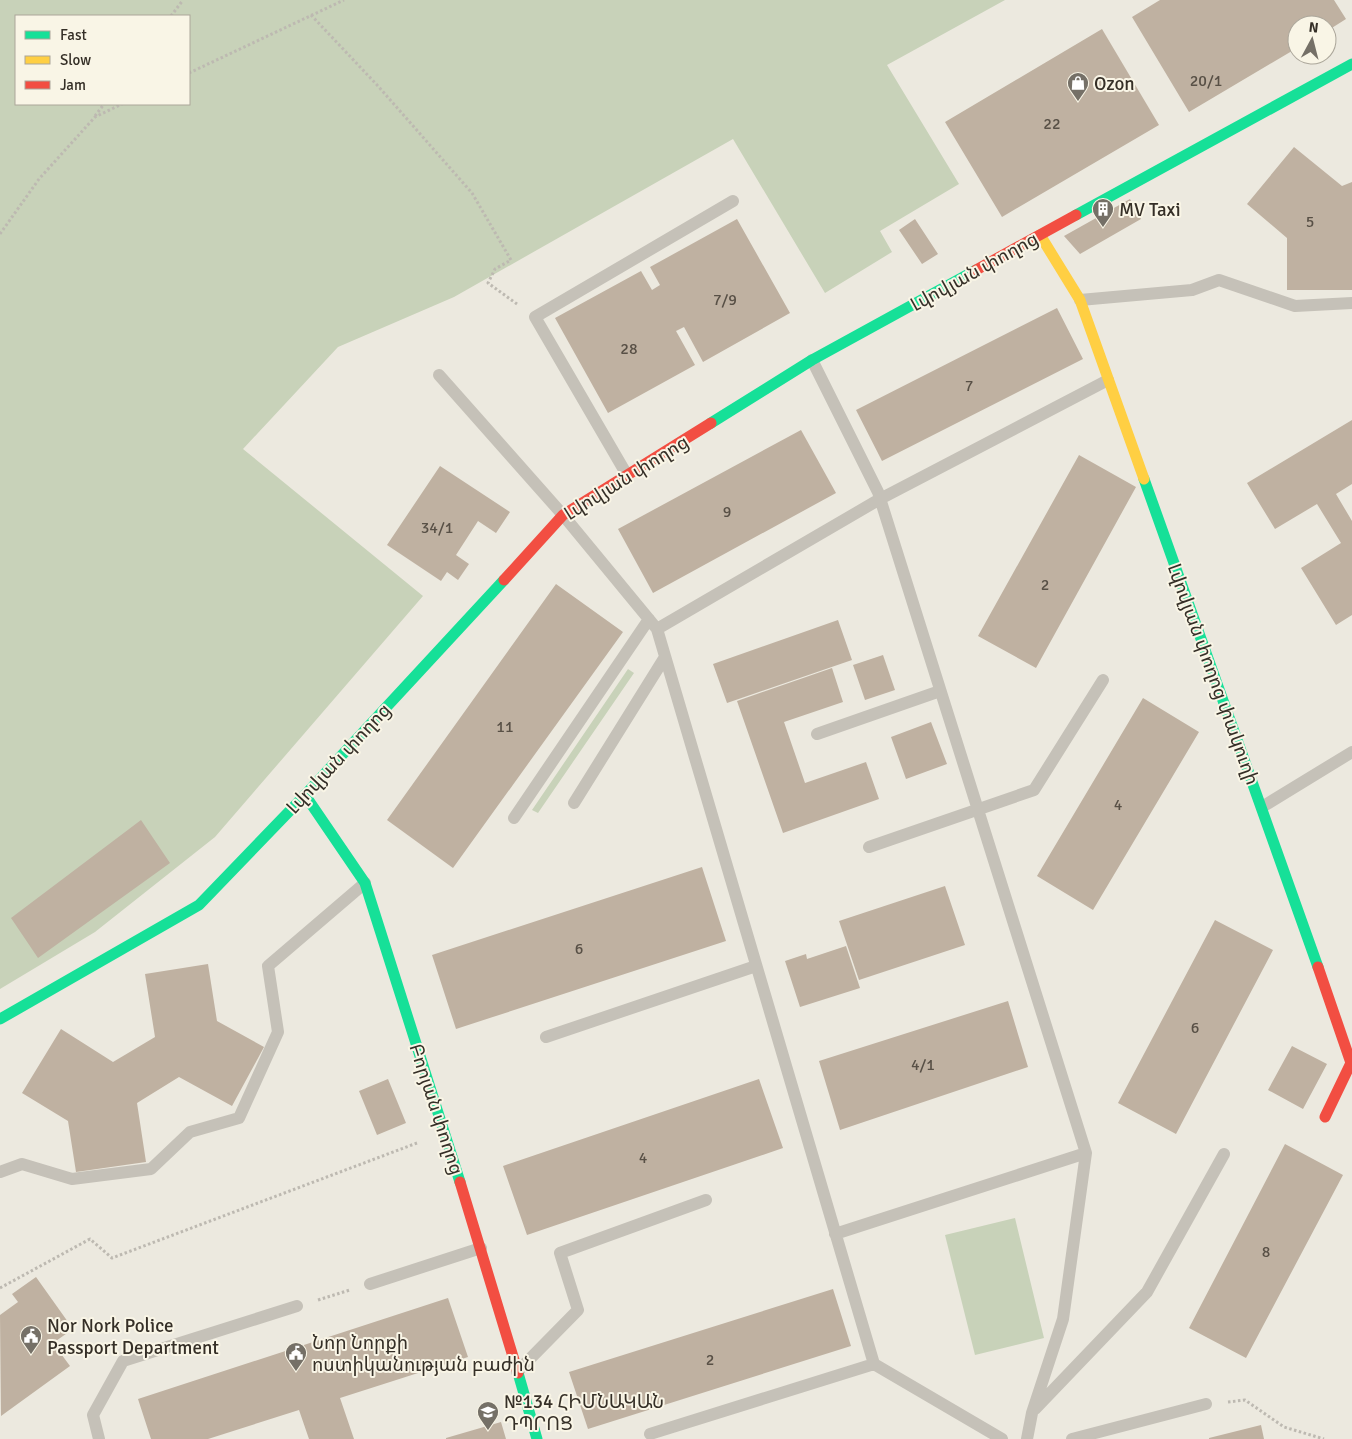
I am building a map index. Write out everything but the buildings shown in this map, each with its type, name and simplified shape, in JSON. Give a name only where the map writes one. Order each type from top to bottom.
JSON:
[{"type":"street","name":"Լվովյան փողոց","points":[[0,1019],[199,905],[305,795],[562,515],[812,360],[1352,64]]},
{"type":"street","name":"Լվովյան փողոց փակուղի","points":[[1040,235],[1080,300],[1262,807],[1351,1063],[1324,1117]]},
{"type":"street","name":"Բորյան փողոց","points":[[305,795],[365,882],[481,1248],[537,1439]]},
{"type":"lane","points":[[627,475],[535,317],[733,201]]},
{"type":"lane","points":[[1080,300],[1192,290],[1219,280],[1295,306],[1352,303]]},
{"type":"lane","points":[[812,360],[880,499],[1086,1153],[1063,1318],[1032,1413],[1026,1439]]},
{"type":"lane","points":[[439,375],[562,515],[653,624],[665,657],[874,1364],[1002,1439]]},
{"type":"lane","points":[[514,818],[653,624],[880,499],[1108,380]]},
{"type":"lane","points":[[574,803],[665,657]]},
{"type":"lane","points":[[869,847],[978,811],[1034,790],[1103,680]]},
{"type":"lane","points":[[817,734],[940,691]]},
{"type":"lane","points":[[1262,807],[1352,752]]},
{"type":"lane","points":[[0,1172],[22,1164],[72,1179],[151,1169],[190,1132],[240,1118],[278,1032],[268,966],[365,882]]},
{"type":"lane","points":[[546,1037],[756,966]]},
{"type":"lane","points":[[835,1234],[1086,1153]]},
{"type":"lane","points":[[1032,1413],[1147,1292],[1224,1154]]},
{"type":"lane","points":[[517,1372],[578,1310],[560,1253],[706,1200]]},
{"type":"lane","points":[[370,1284],[481,1248]]},
{"type":"lane","points":[[99,1439],[93,1414],[123,1361],[297,1306]]},
{"type":"lane","points":[[650,1434],[874,1364]]},
{"type":"lane","points":[[1072,1439],[1206,1404]]},
{"type":"path","points":[[172,15],[184,0]]},
{"type":"path","points":[[190,73],[344,0]]},
{"type":"path","points":[[311,16],[378,86],[472,193],[511,260],[495,269],[488,283],[535,317]]},
{"type":"path","points":[[0,234],[39,179],[103,105]]},
{"type":"path","points":[[94,117],[120,105]]},
{"type":"path","points":[[0,1288],[90,1239],[112,1258],[445,1132]]},
{"type":"path","points":[[297,1306],[370,1284]]},
{"type":"path","points":[[1206,1404],[1244,1400],[1284,1427],[1324,1439]]},
{"type":"green space","points":[[0,0],[1005,0],[887,65],[959,184],[880,231],[892,252],[825,293],[733,139],[454,297],[338,347],[243,449],[423,596],[215,837],[95,932],[0,989]]},
{"type":"green space","points":[[628,669],[634,673],[538,813],[532,810]]},
{"type":"green space","points":[[1015,1218],[1044,1338],[975,1355],[945,1235]]},
{"type":"traffic: fast","points":[[1076,215],[1352,64]]},
{"type":"traffic: fast","points":[[711,423],[812,360],[976,270]]},
{"type":"traffic: fast","points":[[1144,479],[1318,967]]},
{"type":"traffic: fast","points":[[0,1019],[199,905],[305,795],[504,580]]},
{"type":"traffic: fast","points":[[305,795],[365,883],[460,1182]]},
{"type":"traffic: fast","points":[[518,1373],[537,1439]]},
{"type":"traffic: slow","points":[[1040,235],[1080,300],[1144,479]]},
{"type":"traffic: jam","points":[[976,270],[1076,215]]},
{"type":"traffic: jam","points":[[504,580],[563,515],[711,423]]},
{"type":"traffic: jam","points":[[1318,967],[1351,1063],[1325,1117]]},
{"type":"traffic: jam","points":[[460,1182],[518,1373]]},
{"type":"place","name":"Ozon","points":[[1078,102]]},
{"type":"place","name":"MV Taxi","points":[[1103,228]]},
{"type":"place","name":"Nor Nork Police Passport Department","points":[[31,1355]]},
{"type":"place","name":"Նոր Նորքի ոստիկանության բաժին","points":[[296,1372]]},
{"type":"place","name":"№134 ՀԻՄՆԱԿԱՆ ԴՊՐՈՑ","points":[[488,1431]]}]
